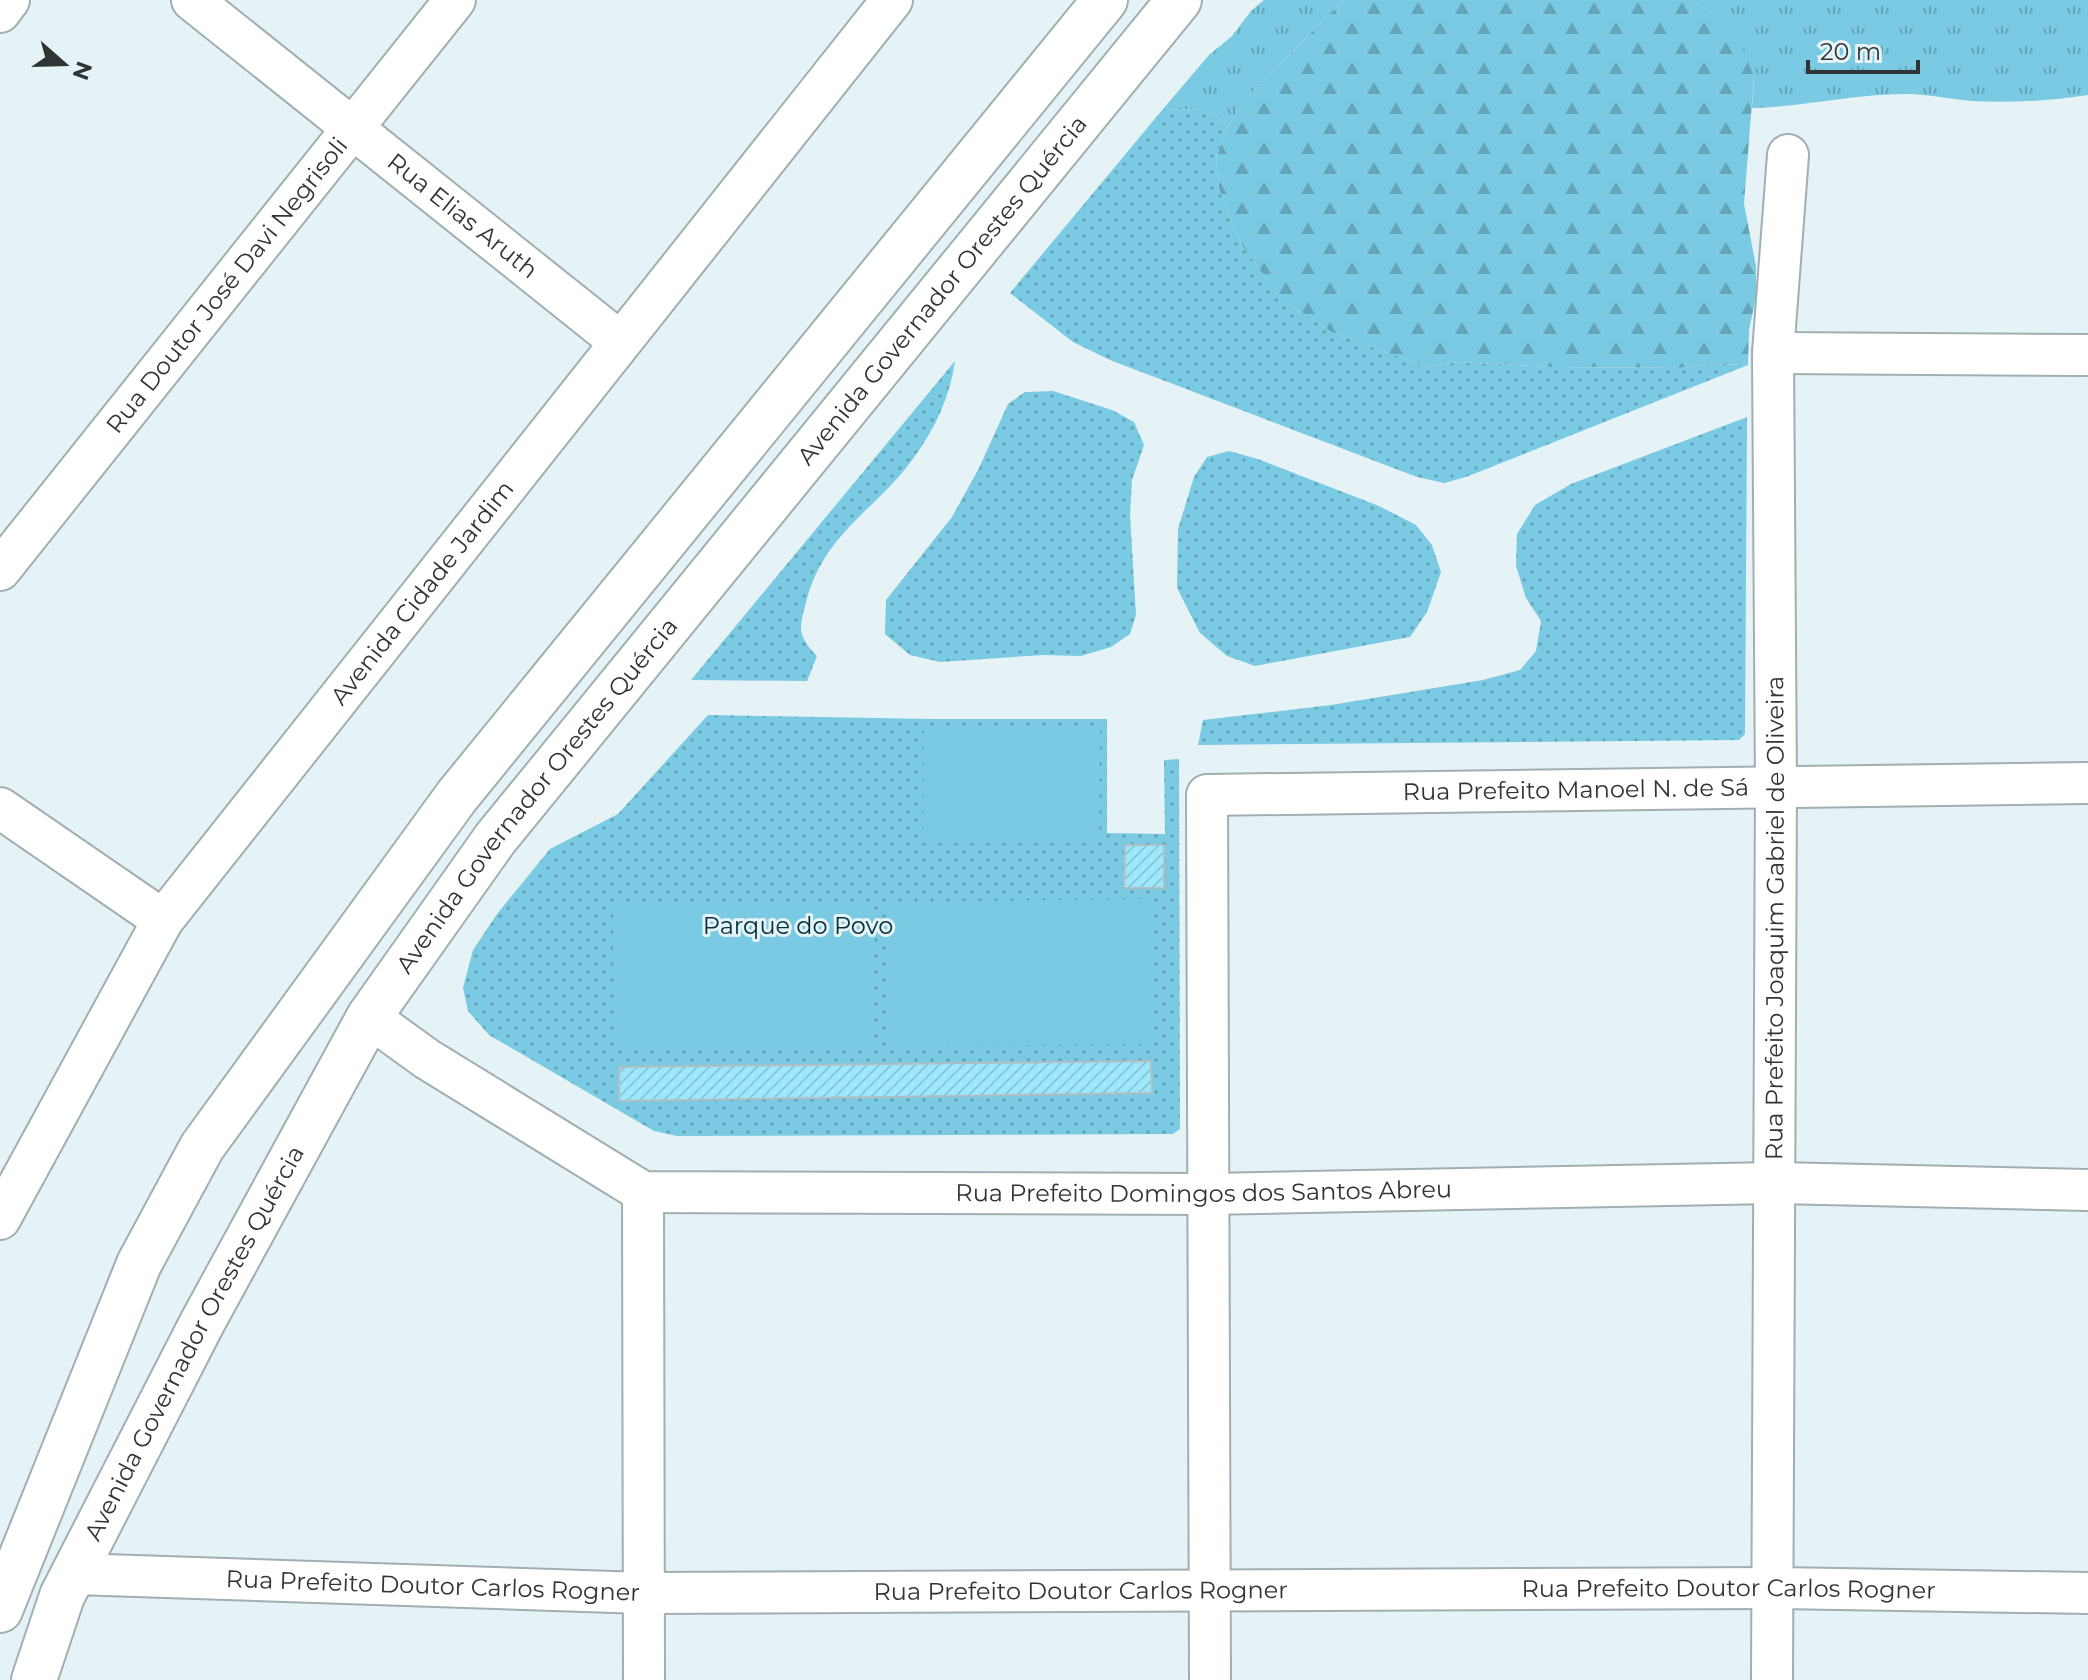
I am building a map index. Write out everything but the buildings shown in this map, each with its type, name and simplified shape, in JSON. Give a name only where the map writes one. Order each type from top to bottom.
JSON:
[{"type":"main road","points":[[51,1627],[23,1627],[0,1613],[15,1568],[139,1264],[202,1147],[457,796],[1105,0]]},
{"type":"main road","name":"Avenida Governador Orestes Quércia","points":[[34,1680],[62,1596],[210,1309],[369,1017],[495,839],[1179,0]]},
{"type":"main road","points":[[15,1568],[39,1562],[64,1567],[75,1574]]},
{"type":"street","points":[[0,12],[9,0]]},
{"type":"street","name":"Rua Elias Aruth","points":[[192,0],[619,341]]},
{"type":"street","name":"Rua Doutor José Davi Negrisoli","points":[[0,570],[455,0]]},
{"type":"street","name":"Avenida Cidade Jardim","points":[[0,1219],[163,920],[892,0]]},
{"type":"street","name":"Rua Prefeito Joaquim Gabriel de Oliveira","points":[[1772,1680],[1776,787],[1773,353],[1788,155]]},
{"type":"street","points":[[1773,353],[2088,355]]},
{"type":"street","name":"Rua Prefeito Manoel N. de Sá","points":[[1208,1194],[1207,795],[2088,783]]},
{"type":"street","points":[[0,808],[163,920]]},
{"type":"street","points":[[369,1017],[427,1059],[643,1192],[644,1680]]},
{"type":"street","name":"Rua Prefeito Domingos dos Santos Abreu","points":[[643,1192],[1208,1194],[1774,1183],[2088,1190]]},
{"type":"street","points":[[1208,1194],[1210,1680]]},
{"type":"street","name":"Rua Prefeito Doutor Carlos Rogner","points":[[75,1574],[644,1593],[1773,1588],[2088,1593]]},
{"type":"green space","points":[[1264,0],[1343,0],[1244,101],[1228,127],[1211,110],[1163,109],[1209,55],[1232,36],[1251,11]]},
{"type":"green space","points":[[1343,0],[1690,0],[1724,19],[1742,46],[1754,77],[1744,204],[1756,266],[1756,297],[1749,330],[1748,365],[1551,367],[1456,362],[1426,367],[1331,332],[1280,298],[1243,247],[1230,219],[1219,189],[1216,158],[1228,127],[1244,101]]},
{"type":"green space","points":[[1690,0],[2088,0],[2088,95],[2002,102],[1913,94],[1886,95],[1752,108],[1754,77],[1724,19]]},
{"type":"green space","points":[[1163,109],[1211,110],[1228,127],[1216,158],[1219,189],[1243,247],[1280,298],[1331,332],[1426,367],[1456,362],[1551,367],[1748,365],[1444,483],[1417,477],[1110,360],[1073,342],[1010,293]]},
{"type":"green space","points":[[955,361],[946,399],[923,445],[900,475],[838,539],[814,578],[801,625],[803,637],[817,656],[807,681],[691,680]]},
{"type":"green space","points":[[1053,391],[1112,410],[1134,422],[1144,445],[1132,480],[1130,515],[1136,615],[1130,634],[1111,647],[1081,656],[1043,655],[940,662],[910,655],[885,634],[886,600],[952,517],[979,468],[1008,404],[1025,392]]},
{"type":"green space","points":[[1747,417],[1745,734],[1739,740],[1198,745],[1203,720],[1331,705],[1483,680],[1520,670],[1536,651],[1541,621],[1526,598],[1516,566],[1517,534],[1535,505],[1571,484]]},
{"type":"green space","points":[[1229,451],[1258,459],[1379,506],[1416,525],[1432,545],[1441,572],[1427,612],[1410,637],[1255,666],[1227,656],[1200,633],[1177,588],[1178,529],[1194,477],[1207,457]]},
{"type":"green space","name":"Parque do Povo","points":[[708,715],[1107,719],[1107,833],[1165,834],[1164,760],[1179,759],[1180,1129],[1173,1134],[677,1136],[654,1131],[489,1035],[468,1011],[463,988],[473,950],[497,914],[550,849],[618,814]]},
{"type":"green space","points":[[924,728],[1100,729],[1099,843],[923,843]]},
{"type":"green space","points":[[1150,899],[1150,1044],[889,1046],[887,902]]},
{"type":"green space","points":[[872,902],[872,1046],[614,1049],[613,905]]}]
